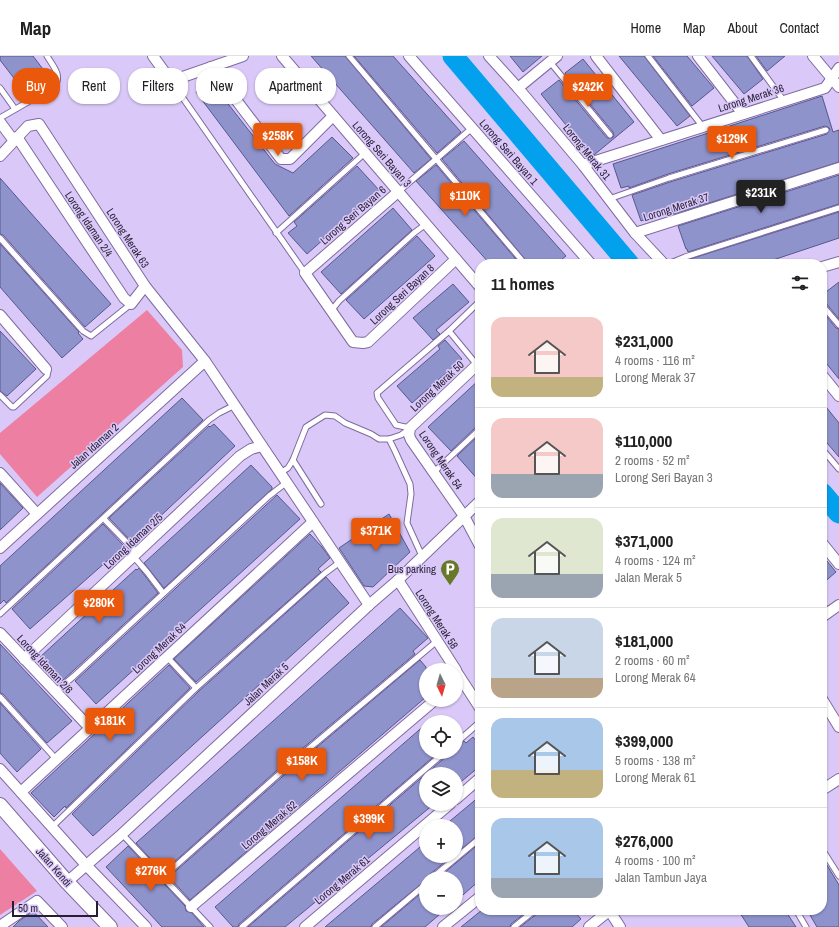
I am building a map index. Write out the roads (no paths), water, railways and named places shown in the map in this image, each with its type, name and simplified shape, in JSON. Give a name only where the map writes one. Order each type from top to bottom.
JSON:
[{"type":"street","points":[[153,56],[162,68]]},
{"type":"street","points":[[188,75],[243,56]]},
{"type":"street","name":"Lorong Seri Bayan 3","points":[[282,56],[475,281]]},
{"type":"street","name":"Lorong Seri Bayan 1","points":[[408,56],[472,128],[584,259]]},
{"type":"street","name":"Lorong Merak 31","points":[[489,56],[583,165],[635,233],[659,259]]},
{"type":"street","points":[[596,56],[661,140]]},
{"type":"street","points":[[698,56],[743,114]]},
{"type":"street","points":[[813,56],[839,87]]},
{"type":"street","points":[[518,88],[553,59]]},
{"type":"street","points":[[211,67],[281,159],[290,159],[333,116]]},
{"type":"street","points":[[832,79],[839,68]]},
{"type":"street","name":"Lorong Merak 36","points":[[583,165],[824,88],[832,79]]},
{"type":"street","name":"Lorong Idaman 2/4","points":[[0,122],[15,139],[124,298],[131,304]]},
{"type":"street","name":"Lorong Merak 63","points":[[15,139],[28,126],[39,124],[145,286],[205,361],[369,605]]},
{"type":"street","points":[[0,156],[15,139]]},
{"type":"street","name":"Lorong Merak 37","points":[[635,233],[839,168]]},
{"type":"street","name":"Lorong Seri Bayan 6","points":[[305,273],[398,192]]},
{"type":"street","name":"Lorong Seri Bayan 8","points":[[331,311],[353,342],[363,344],[368,342],[456,259]]},
{"type":"street","points":[[827,266],[839,262]]},
{"type":"street","points":[[305,273],[331,311]]},
{"type":"street","points":[[131,304],[145,286]]},
{"type":"street","points":[[0,315],[46,369]]},
{"type":"street","name":"Jalan Idaman 2","points":[[0,548],[205,361]]},
{"type":"street","name":"Lorong Merak 50","points":[[410,428],[475,366]]},
{"type":"street","points":[[827,381],[839,396]]},
{"type":"street","name":"Lorong Merak 54","points":[[410,428],[409,435],[411,440],[464,516],[475,535]]},
{"type":"street","name":"Lorong Idaman 2/5","points":[[24,659],[136,556],[240,456],[251,449],[262,446]]},
{"type":"street","points":[[0,473],[37,514]]},
{"type":"street","name":"Jalan Merak 5","points":[[67,882],[122,834],[369,605],[398,580],[475,506]]},
{"type":"street","name":"Lorong Merak 64","points":[[21,792],[313,522]]},
{"type":"street","points":[[827,549],[839,564]]},
{"type":"street","name":"Lorong Merak 58","points":[[398,580],[450,663]]},
{"type":"street","points":[[827,610],[839,605]]},
{"type":"street","name":"Lorong Idaman 2/6","points":[[0,633],[90,728]]},
{"type":"street","name":"Lorong Merak 58","points":[[463,684],[475,701]]},
{"type":"street","name":"Lorong Merak 62","points":[[191,907],[427,707]]},
{"type":"street","points":[[827,707],[839,727]]},
{"type":"street","points":[[0,769],[86,865],[146,927]]},
{"type":"street","points":[[827,787],[839,779]]},
{"type":"street","points":[[463,793],[475,782]]},
{"type":"street","name":"Jalan Kendi","points":[[0,805],[67,882],[110,927]]},
{"type":"street","name":"Lorong Merak 61","points":[[305,927],[442,811]]},
{"type":"street","points":[[0,926],[37,901],[62,927]]},
{"type":"street","points":[[443,927],[475,901]]},
{"type":"street","points":[[589,927],[603,915]]},
{"type":"street","points":[[612,915],[620,927]]},
{"type":"lane","points":[[0,118],[54,87],[58,78],[56,70],[47,56]]},
{"type":"lane","points":[[350,56],[521,259]]},
{"type":"lane","points":[[648,56],[703,127]]},
{"type":"lane","points":[[750,56],[784,101]]},
{"type":"lane","points":[[553,59],[610,135]]},
{"type":"lane","points":[[0,88],[15,109]]},
{"type":"lane","points":[[187,104],[305,273]]},
{"type":"lane","name":"Lorong Seri Bayan 6","points":[[398,192],[472,128]]},
{"type":"lane","points":[[609,199],[676,176],[826,130]]},
{"type":"lane","points":[[276,233],[365,153]]},
{"type":"lane","points":[[680,259],[839,208]]},
{"type":"lane","points":[[331,311],[339,301],[414,233],[426,224]]},
{"type":"lane","points":[[0,238],[83,331],[91,336],[131,304]]},
{"type":"lane","points":[[410,428],[396,425],[378,398],[377,393],[449,331],[475,306]]},
{"type":"lane","points":[[827,310],[839,325]]},
{"type":"lane","points":[[449,331],[475,360]]},
{"type":"lane","points":[[0,395],[14,408],[47,376],[48,371],[46,369]]},
{"type":"lane","points":[[0,614],[209,420],[234,405]]},
{"type":"lane","points":[[280,473],[288,468],[293,460],[306,427],[325,415],[335,416],[345,423],[379,439],[389,439],[401,435],[410,428]]},
{"type":"lane","points":[[434,472],[475,434]]},
{"type":"lane","points":[[389,439],[410,484],[411,494],[407,523],[422,556]]},
{"type":"lane","points":[[827,455],[839,469]]},
{"type":"lane","points":[[293,460],[321,504]]},
{"type":"lane","points":[[55,692],[286,482]]},
{"type":"lane","points":[[104,519],[136,556],[163,593]]},
{"type":"lane","points":[[52,827],[196,688],[324,574],[340,562]]},
{"type":"lane","points":[[163,877],[293,762],[437,641]]},
{"type":"lane","points":[[167,657],[196,688]]},
{"type":"lane","points":[[0,698],[56,759]]},
{"type":"lane","points":[[463,737],[475,726]]},
{"type":"lane","points":[[242,927],[437,759]]},
{"type":"lane","points":[[122,834],[210,927]]},
{"type":"lane","points":[[440,871],[475,842]]},
{"type":"lane","points":[[827,857],[839,876]]},
{"type":"lane","points":[[375,927],[419,890]]},
{"type":"lane","points":[[514,927],[529,915]]},
{"type":"lane","points":[[799,915],[806,927]]},
{"type":"waterway","points":[[453,56],[625,259]]},
{"type":"waterway","points":[[827,499],[839,513]]},
{"type":"place","name":"Bus parking","points":[[450,586]]}]
